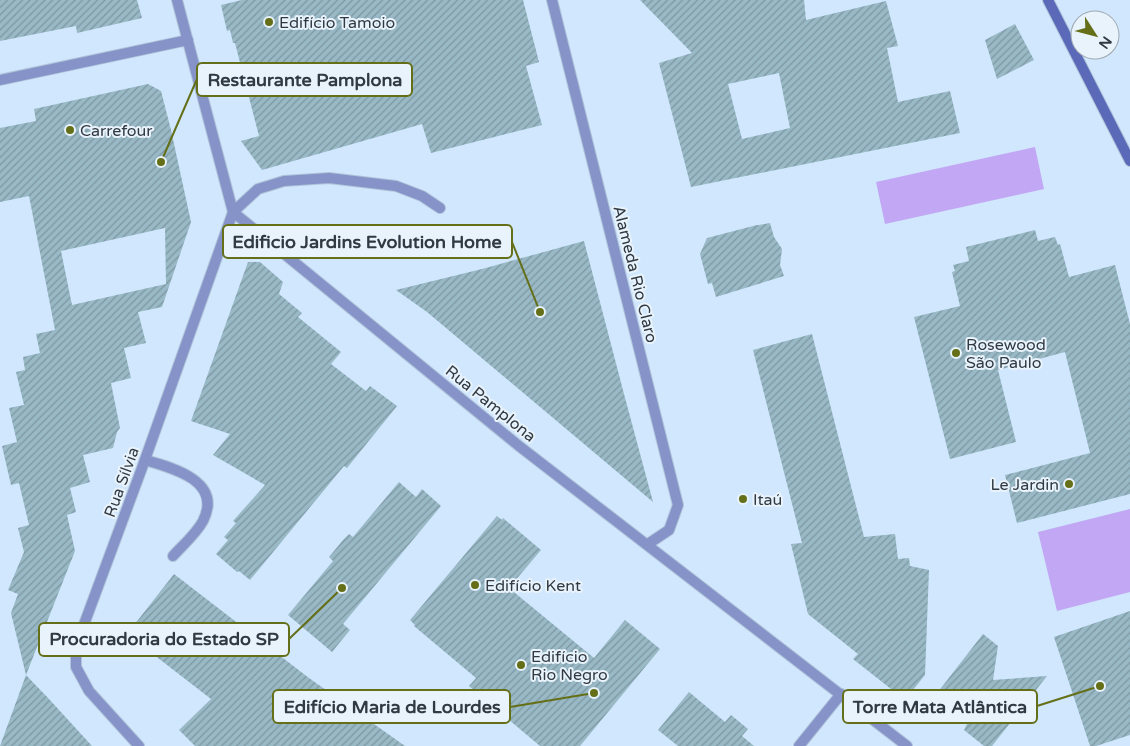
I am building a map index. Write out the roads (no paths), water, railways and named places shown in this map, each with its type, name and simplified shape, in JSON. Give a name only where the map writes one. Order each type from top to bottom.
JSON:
[{"type":"street","points":[[177,0],[234,212],[258,189],[284,181],[329,178],[396,186],[422,196],[440,208]]},
{"type":"street","name":"Alameda Rio Claro","points":[[552,0],[678,506],[670,530],[648,544]]},
{"type":"street","points":[[1048,0],[1130,161]]},
{"type":"street","points":[[0,80],[188,40]]},
{"type":"street","name":"Rua Pamplona","points":[[234,212],[520,446],[907,746]]},
{"type":"street","name":"Rua Sílvia","points":[[139,746],[89,691],[76,667],[76,646],[234,212]]},
{"type":"street","points":[[145,460],[181,472],[200,484],[207,496],[208,509],[202,523],[173,556]]},
{"type":"street","points":[[800,746],[841,694]]},
{"type":"place","name":"Edifício Tamoio","points":[[269,22]]},
{"type":"place","name":"Carrefour","points":[[70,130]]},
{"type":"place","name":"Restaurante Pamplona","points":[[161,162]]},
{"type":"place","name":"Edificio Jardins Evolution Home","points":[[540,312]]},
{"type":"place","name":"Rosewood São Paulo","points":[[956,353]]},
{"type":"place","name":"Le Jardin","points":[[1069,484]]},
{"type":"place","name":"Itaú","points":[[743,499]]},
{"type":"place","name":"Edifício Kent","points":[[475,585]]},
{"type":"place","name":"Procuradoria do Estado SP","points":[[342,588]]},
{"type":"place","name":"Edifício Rio Negro","points":[[521,665]]},
{"type":"place","name":"Torre Mata Atlântica","points":[[1100,686]]},
{"type":"place","name":"Edifício Maria de Lourdes","points":[[594,693]]}]
